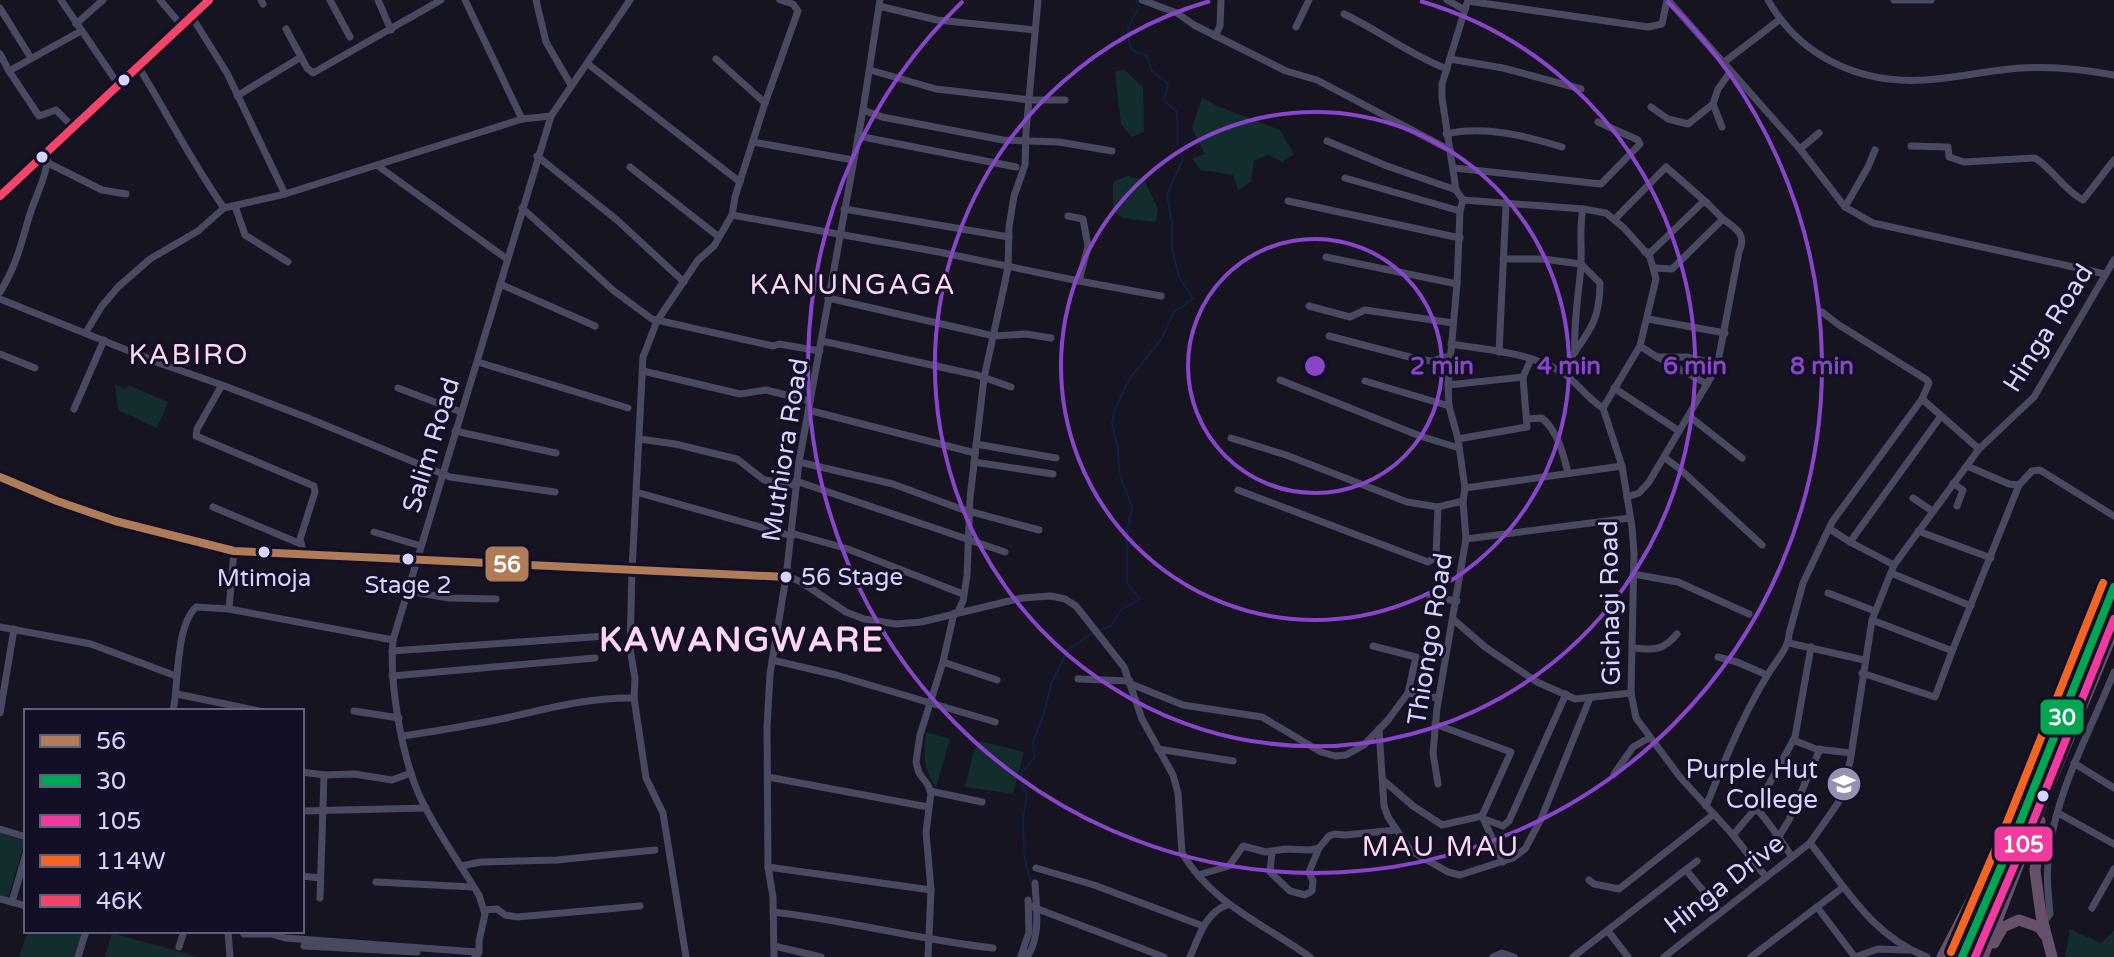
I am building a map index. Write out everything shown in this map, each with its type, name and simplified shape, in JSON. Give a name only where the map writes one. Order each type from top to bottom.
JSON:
[{"type":"highway","points":[[1962,957],[2114,587]]},
{"type":"highway","points":[[1984,957],[2046,793],[2114,630]]},
{"type":"highway","points":[[2076,684],[2090,690]]},
{"type":"highway","points":[[1942,957],[2043,763]]},
{"type":"highway","points":[[2046,793],[2035,871],[2052,957]]},
{"type":"highway","points":[[1982,912],[1994,927]]},
{"type":"highway","points":[[1984,957],[2003,927],[2011,922],[2030,922],[2039,927],[2047,939]]},
{"type":"main road","points":[[1,194],[209,0]]},
{"type":"street","points":[[61,0],[118,84]]},
{"type":"street","points":[[9,71],[79,28],[103,0]]},
{"type":"street","points":[[160,0],[182,26]]},
{"type":"street","points":[[330,0],[350,37]]},
{"type":"street","points":[[378,0],[391,30]]},
{"type":"street","points":[[286,29],[308,70],[313,73],[441,0]]},
{"type":"street","points":[[465,0],[522,119]]},
{"type":"street","points":[[536,0],[546,42],[571,85]]},
{"type":"street","name":"Salim Road","points":[[484,910],[426,808],[411,773],[392,676],[393,640],[551,116],[630,0]]},
{"type":"street","points":[[685,957],[663,813],[646,778],[630,649],[643,357],[657,321],[698,260],[714,246],[732,215],[765,103],[798,11],[793,4],[780,0]]},
{"type":"street","points":[[928,957],[931,890],[926,832],[930,791],[916,762],[920,735],[967,576],[969,512],[984,378],[1008,268],[1014,196],[1025,165],[1038,0]]},
{"type":"street","points":[[1142,0],[1177,13],[1215,36],[1286,71],[1317,80],[1450,150]]},
{"type":"street","points":[[1215,36],[1220,26],[1221,0]]},
{"type":"street","points":[[1296,27],[1309,0]]},
{"type":"street","points":[[1447,0],[1648,27],[1662,24],[1668,0]]},
{"type":"street","points":[[1668,0],[1800,149],[1845,207],[1873,223],[2108,272]]},
{"type":"street","points":[[1768,0],[1779,20],[1813,52],[1840,65],[1880,77],[1924,80],[2052,67],[2114,75]]},
{"type":"street","points":[[1894,0],[1931,0]]},
{"type":"street","points":[[879,3],[937,20],[1035,30]]},
{"type":"street","name":"Muthiora Road","points":[[774,957],[768,867],[767,727],[772,660],[786,577],[799,462],[870,70],[879,3]]},
{"type":"street","points":[[1451,344],[1525,355],[1559,371],[1603,408],[1640,346],[1656,279],[1655,268],[1645,252],[1606,213],[1463,200],[1456,190],[1442,98],[1447,69],[1467,3]]},
{"type":"street","points":[[0,8],[31,58]]},
{"type":"street","points":[[1344,14],[1407,52],[1447,69]]},
{"type":"street","points":[[192,17],[227,73],[285,194]]},
{"type":"street","points":[[1723,63],[1779,20]]},
{"type":"street","points":[[0,54],[39,116],[56,110],[73,127]]},
{"type":"street","points":[[237,96],[301,57]]},
{"type":"street","points":[[716,59],[765,103]]},
{"type":"street","points":[[1450,59],[1503,68],[1581,89]]},
{"type":"street","points":[[588,64],[740,182]]},
{"type":"street","points":[[138,66],[206,184],[224,208]]},
{"type":"street","points":[[870,70],[936,89],[1030,100],[1065,100]]},
{"type":"street","points":[[1651,107],[1668,119],[1688,124],[1713,104],[1718,89],[1731,71]]},
{"type":"street","points":[[1713,104],[1722,127]]},
{"type":"street","points":[[863,110],[882,117],[1003,140],[1059,142],[1112,151]]},
{"type":"street","points":[[86,332],[102,306],[140,267],[198,231],[224,208],[285,194],[522,119],[551,116]]},
{"type":"street","points":[[1454,168],[1601,184],[1640,144],[1638,140],[1598,122]]},
{"type":"street","points":[[1446,134],[1466,130],[1535,139],[1562,147]]},
{"type":"street","points":[[1800,149],[1819,133]]},
{"type":"street","points":[[858,136],[1016,167]]},
{"type":"street","points":[[1327,141],[1456,190]]},
{"type":"street","points":[[753,142],[853,160]]},
{"type":"street","points":[[1911,146],[1948,147],[1949,157],[1964,162],[2035,158],[2083,200],[2114,160]]},
{"type":"street","points":[[1845,207],[1875,150]]},
{"type":"street","points":[[0,292],[17,262],[48,163],[48,151]]},
{"type":"street","points":[[537,156],[617,220],[684,282]]},
{"type":"street","points":[[48,163],[102,190],[126,194]]},
{"type":"street","points":[[378,166],[507,259]]},
{"type":"street","points":[[630,167],[719,237]]},
{"type":"street","points":[[1615,219],[1666,167],[1735,228],[1743,243],[1718,364],[1649,482],[1639,493],[1627,497]]},
{"type":"street","points":[[1345,178],[1460,211]]},
{"type":"street","name":"Thiongo Road","points":[[1438,784],[1433,753],[1435,724],[1466,539],[1465,488],[1449,406],[1448,385],[1463,200]]},
{"type":"street","points":[[1288,201],[1460,238]]},
{"type":"street","points":[[1645,252],[1651,252],[1700,204],[1707,203]]},
{"type":"street","points":[[1499,352],[1506,205]]},
{"type":"street","points":[[235,206],[245,235],[288,262]]},
{"type":"street","points":[[522,208],[614,291],[657,321],[773,346],[820,351]]},
{"type":"street","points":[[844,209],[1009,237]]},
{"type":"street","points":[[1575,352],[1573,326],[1578,313],[1581,264],[1579,226],[1583,209]]},
{"type":"street","points":[[732,215],[1161,296]]},
{"type":"street","points":[[1068,216],[1083,219],[1088,246],[1079,281]]},
{"type":"street","points":[[1655,268],[1672,269],[1723,219]]},
{"type":"street","points":[[1326,257],[1457,284]]},
{"type":"street","points":[[1503,259],[1543,259],[1581,264],[1600,283],[1589,333],[1566,368],[1559,371]]},
{"type":"street","name":"Hinga Road","points":[[1872,620],[1892,569],[1979,449],[2034,397],[2114,260]]},
{"type":"street","points":[[500,284],[595,326]]},
{"type":"street","points":[[828,298],[994,336],[1026,334],[1051,338]]},
{"type":"street","points":[[0,299],[442,473],[457,478],[555,492]]},
{"type":"street","points":[[1309,306],[1350,317],[1365,310],[1453,323]]},
{"type":"street","points":[[1706,806],[1736,734],[1767,675],[1789,643],[1803,583],[1830,529],[1844,504],[1922,399],[1929,383],[1822,312]]},
{"type":"street","points":[[1648,319],[1725,333]]},
{"type":"street","points":[[1329,336],[1417,359],[1431,361],[1449,356]]},
{"type":"street","points":[[74,409],[104,340]]},
{"type":"street","points":[[822,341],[1011,387]]},
{"type":"street","points":[[1640,346],[1707,384]]},
{"type":"street","points":[[0,354],[35,368]]},
{"type":"street","points":[[1657,357],[1686,357],[1718,364]]},
{"type":"street","points":[[1280,380],[1420,436],[1458,443],[1527,427],[1523,377],[1531,359]]},
{"type":"street","points":[[478,362],[628,408]]},
{"type":"street","points":[[643,371],[740,394],[766,390],[809,406],[1053,474]]},
{"type":"street","points":[[1448,385],[1523,377]]},
{"type":"street","points":[[1365,381],[1449,406]]},
{"type":"street","points":[[222,385],[196,436],[314,486],[301,544],[304,555]]},
{"type":"street","points":[[398,388],[461,412]]},
{"type":"street","points":[[1614,388],[1679,431]]},
{"type":"street","points":[[1922,399],[1979,449]]},
{"type":"street","name":"Gichagi Road","points":[[1603,408],[1622,466],[1630,518],[1633,574],[1631,693],[1636,718],[1649,738],[1766,877]]},
{"type":"street","points":[[1689,416],[1742,458]]},
{"type":"street","points":[[1850,542],[1941,416]]},
{"type":"street","points":[[1527,419],[1542,418],[1550,425],[1568,473]]},
{"type":"street","points":[[455,431],[556,453]]},
{"type":"street","points":[[1231,438],[1286,455],[1407,502],[1438,507],[1463,501]]},
{"type":"street","points":[[640,439],[737,459],[764,480],[796,483],[1005,552]]},
{"type":"street","points":[[975,453],[1056,458]]},
{"type":"street","points":[[1664,457],[1762,545]]},
{"type":"street","points":[[799,462],[893,484],[969,512],[1039,530]]},
{"type":"street","points":[[1465,488],[1622,466]]},
{"type":"street","points":[[1967,466],[2009,484],[2019,485]]},
{"type":"street","points":[[1862,673],[1935,697],[2019,485],[2032,471],[2040,470],[2114,516]]},
{"type":"street","points":[[0,477],[85,513],[234,551],[786,577],[796,579],[836,607],[864,619],[905,624],[1022,598],[1051,596],[1065,599],[1076,606],[1124,667],[1142,719],[1173,775],[1178,793],[1182,853],[1227,905],[1310,957]]},
{"type":"street","points":[[1953,483],[1963,490],[1957,506]]},
{"type":"street","points":[[1238,490],[1428,562],[1436,557],[1438,507]]},
{"type":"street","points":[[636,492],[848,549],[963,594]]},
{"type":"street","points":[[1913,498],[1932,511]]},
{"type":"street","points":[[213,507],[301,544]]},
{"type":"street","points":[[1466,539],[1630,518]]},
{"type":"street","points":[[1830,529],[1892,569],[1971,606]]},
{"type":"street","points":[[1918,531],[1991,558]]},
{"type":"street","points":[[374,532],[421,546]]},
{"type":"street","points":[[229,609],[234,551]]},
{"type":"street","points":[[1633,574],[1678,582],[1749,614]]},
{"type":"street","points":[[408,591],[449,598],[496,599]]},
{"type":"street","points":[[1828,593],[1875,611]]},
{"type":"street","points":[[1430,597],[1457,601]]},
{"type":"street","points":[[173,709],[185,629],[192,611],[204,606],[393,640]]},
{"type":"street","points":[[1453,619],[1485,647],[1537,682],[1575,699],[1631,693]]},
{"type":"street","points":[[1872,620],[1953,649]]},
{"type":"street","name":"Hinga Drive","points":[[1664,957],[1810,843],[1838,803],[1851,753],[1872,620]]},
{"type":"street","points":[[0,627],[91,644],[176,676]]},
{"type":"street","points":[[0,713],[14,629]]},
{"type":"street","points":[[1633,648],[1656,651],[1665,648],[1677,634]]},
{"type":"street","points":[[392,651],[606,636]]},
{"type":"street","points":[[1789,643],[1864,660]]},
{"type":"street","points":[[1078,679],[1130,682],[1183,705],[1262,717],[1321,752],[1335,756],[1354,752],[1379,729],[1408,693],[1416,657],[1373,646]]},
{"type":"street","points":[[1733,835],[1756,808],[1793,740],[1811,647]]},
{"type":"street","points":[[1718,657],[1767,675]]},
{"type":"street","points":[[392,676],[595,658]]},
{"type":"street","points":[[772,660],[836,675],[995,722]]},
{"type":"street","points":[[943,662],[997,680]]},
{"type":"street","points":[[2043,923],[2050,914],[2047,869],[2058,813],[2074,763],[2114,672]]},
{"type":"street","points":[[1408,693],[1438,698]]},
{"type":"street","points":[[177,694],[249,709]]},
{"type":"street","points":[[1383,780],[1413,806],[1442,825],[1483,817],[1503,826],[1509,821],[1566,694]]},
{"type":"street","points":[[403,736],[591,699],[634,698]]},
{"type":"street","points":[[1379,729],[1384,806],[1396,830],[1411,851],[1457,875],[1503,862],[1525,849],[1554,790],[1590,698]]},
{"type":"street","points":[[354,711],[399,718]]},
{"type":"street","points":[[1435,724],[1511,752],[1483,817],[1503,862]]},
{"type":"street","points":[[1614,774],[1633,747],[1649,738]]},
{"type":"street","points":[[1793,740],[1820,749],[1851,753]]},
{"type":"street","points":[[1158,749],[1233,761]]},
{"type":"street","points":[[1778,838],[1820,749]]},
{"type":"street","points":[[2074,763],[2114,788]]},
{"type":"street","points":[[304,772],[354,774],[392,780],[411,773]]},
{"type":"street","points":[[320,898],[324,775]]},
{"type":"street","points":[[768,777],[928,807]]},
{"type":"street","points":[[930,791],[982,802]]},
{"type":"street","points":[[304,811],[426,808]]},
{"type":"street","points":[[1756,808],[1771,823],[1771,830],[1792,857]]},
{"type":"street","points":[[2058,813],[2114,844]]},
{"type":"street","points":[[1589,880],[1619,889],[1714,814]]},
{"type":"street","points":[[0,829],[24,836]]},
{"type":"street","points":[[1272,852],[1270,872],[1290,891],[1305,895],[1312,891],[1313,881],[1309,872],[1319,848],[1329,836],[1396,830]]},
{"type":"street","points":[[1810,843],[1842,888],[1883,933],[1909,950],[1927,957]]},
{"type":"street","points":[[1198,875],[1229,866],[1243,846],[1272,852],[1319,848]]},
{"type":"street","points":[[461,866],[655,850]]},
{"type":"street","points":[[12,902],[24,861]]},
{"type":"street","points":[[1573,957],[1697,861]]},
{"type":"street","points":[[768,867],[931,890]]},
{"type":"street","points":[[1036,868],[1094,885],[1203,926]]},
{"type":"street","points":[[2092,908],[2114,869]]},
{"type":"street","points":[[1686,870],[1720,911]]},
{"type":"street","points":[[304,876],[320,878]]},
{"type":"street","points":[[376,882],[473,887]]},
{"type":"street","points":[[1024,955],[1036,932],[1033,906],[1035,883]]},
{"type":"street","points":[[1751,957],[1842,888]]},
{"type":"street","points":[[0,899],[24,905]]},
{"type":"street","points":[[1190,957],[1203,926],[1217,908],[1227,905]]},
{"type":"street","points":[[476,955],[484,910],[497,909],[505,915],[517,917],[640,906]]},
{"type":"street","points":[[1033,906],[1164,957]]},
{"type":"street","points":[[1817,907],[1855,957],[1878,949],[1909,950]]},
{"type":"street","points":[[773,912],[993,948]]},
{"type":"street","points":[[1608,931],[1628,957]]},
{"type":"street","points":[[78,957],[85,933]]},
{"type":"street","points":[[179,947],[183,933]]},
{"type":"street","points":[[228,933],[230,957]]},
{"type":"street","points":[[243,933],[476,955]]},
{"type":"street","points":[[304,946],[476,955]]},
{"type":"street","points":[[774,946],[821,957]]},
{"type":"street","points":[[1493,957],[1502,953],[1514,957]]},
{"type":"green space","points":[[1124,69],[1143,87],[1144,132],[1132,137],[1121,124],[1115,72]]},
{"type":"green space","points":[[1202,97],[1217,106],[1280,130],[1294,154],[1283,162],[1268,155],[1254,161],[1251,182],[1238,190],[1233,175],[1201,170],[1192,158],[1205,154],[1192,128]]},
{"type":"green space","points":[[1127,176],[1144,180],[1158,209],[1156,222],[1123,218],[1113,211],[1113,182]]},
{"type":"green space","name":"KABIRO","points":[[115,385],[126,389],[128,385],[168,402],[157,428],[118,410]]},
{"type":"green space","points":[[926,732],[950,739],[936,787],[925,761]]},
{"type":"green space","points":[[980,741],[1024,752],[1013,794],[965,787],[973,754]]},
{"type":"green space","points":[[0,833],[24,841],[24,844],[8,898],[0,896]]},
{"type":"green space","points":[[2070,929],[2101,943],[2114,931],[2114,957],[2065,957]]},
{"type":"green space","points":[[27,933],[82,933],[74,957],[19,957]]},
{"type":"green space","points":[[112,933],[199,957],[105,957]]},
{"type":"waterway","points":[[1100,630],[1111,626],[1121,610],[1140,599],[1127,583],[1127,531],[1132,507],[1119,472],[1118,448],[1112,424],[1114,412],[1129,379],[1162,338],[1174,312],[1193,299],[1179,277],[1172,248],[1167,194],[1183,159],[1178,146],[1177,112],[1164,100],[1168,84],[1151,70],[1148,57],[1130,49],[1128,28],[1139,7],[1136,0]]},
{"type":"waterway","points":[[1032,887],[1024,855],[1023,821],[1027,793],[1022,787],[1027,781],[1021,773],[1035,757],[1033,741],[1051,684],[1068,650],[1094,632]]},
{"type":"waterway","points":[[1032,926],[1033,909]]},
{"type":"transit line","name":"46K","points":[[0,196],[209,0]]},
{"type":"transit line","name":"56","points":[[0,477],[115,521],[234,551],[786,577]]},
{"type":"transit line","name":"114W","points":[[1951,952],[2008,820],[2103,583]]},
{"type":"transit line","name":"30","points":[[1962,957],[2019,825],[2114,587]]},
{"type":"transit line","name":"105","points":[[1975,957],[2114,619]]},
{"type":"place","name":"Mtimoja","points":[[264,552]]},
{"type":"place","name":"Stage 2","points":[[408,559]]},
{"type":"place","name":"56 Stage","points":[[786,577]]},
{"type":"place","name":"Purple Hut College","points":[[1844,784]]},
{"type":"district","name":"KANUNGAGA","points":[[853,285]]},
{"type":"district","name":"KABIRO","points":[[189,355]]},
{"type":"district","name":"KAWANGWARE","points":[[742,640]]},
{"type":"district","name":"MAU MAU","points":[[1441,847]]}]
